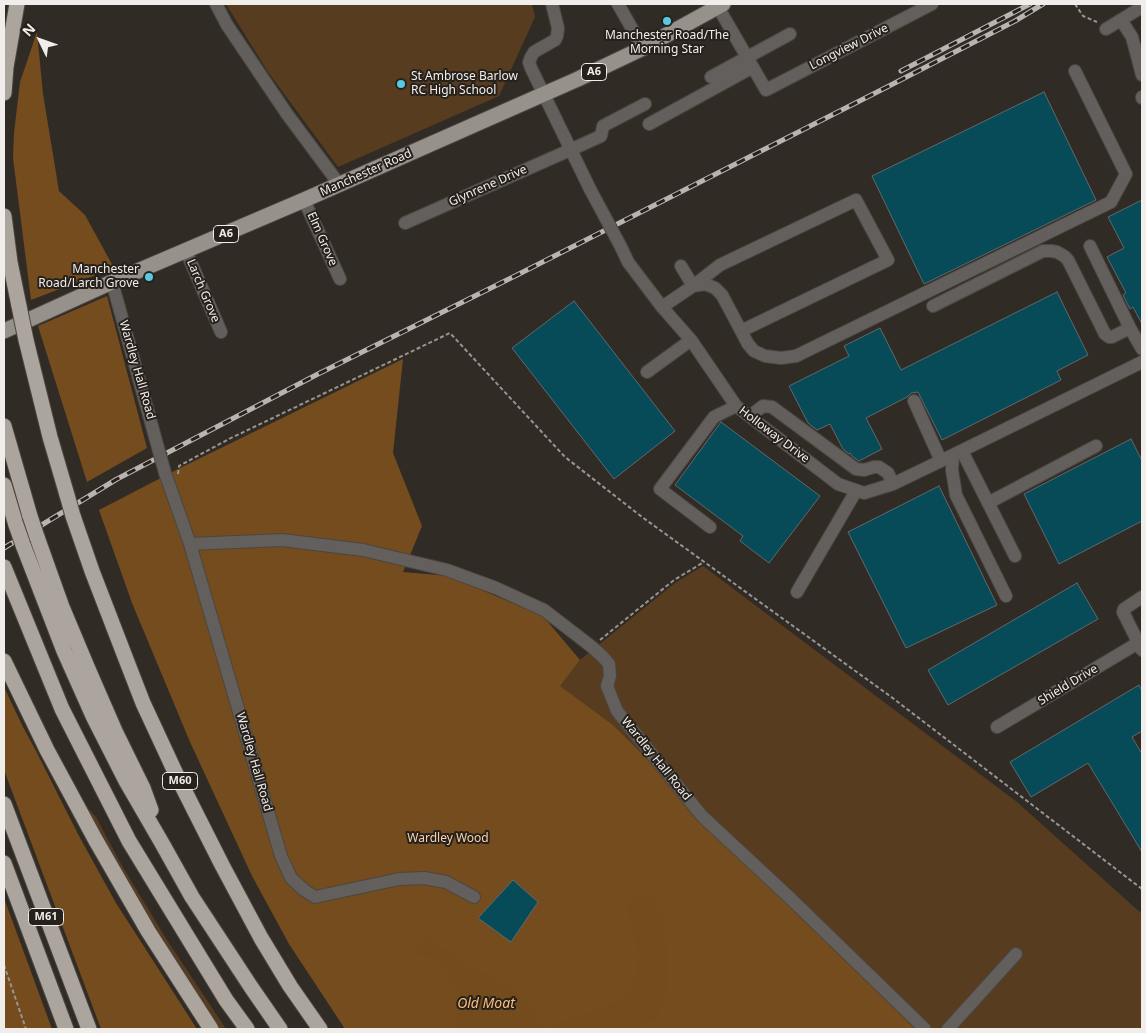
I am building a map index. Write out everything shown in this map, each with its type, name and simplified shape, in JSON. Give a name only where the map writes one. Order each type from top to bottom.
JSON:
[{"type":"highway","points":[[4,93],[6,67],[17,4]]},
{"type":"highway","name":"M60","points":[[4,216],[10,262],[26,340],[50,437],[73,516],[92,572],[143,703],[176,774],[261,938],[290,986],[320,1029]]},
{"type":"highway","name":"M60","points":[[4,426],[30,516],[62,606],[115,732],[143,788],[163,845]]},
{"type":"highway","name":"M60","points":[[4,485],[23,545],[64,651],[93,716],[126,782],[192,897],[250,987],[280,1029]]},
{"type":"highway","points":[[4,567],[62,709],[129,841],[226,1000],[247,1029]]},
{"type":"highway","points":[[4,662],[47,750],[95,839],[148,931],[211,1029]]},
{"type":"highway","name":"M61","points":[[4,804],[89,1029]]},
{"type":"highway","name":"M61","points":[[4,863],[66,1029]]},
{"type":"main road","name":"Manchester Road","points":[[4,331],[544,94],[643,48],[721,5]]},
{"type":"street","points":[[216,4],[287,114],[339,184]]},
{"type":"street","name":"Holloway Drive","points":[[552,4],[558,28],[557,36],[555,40],[534,52],[529,62],[570,150],[628,262],[662,307],[691,340],[736,406],[838,484],[864,494],[893,484],[1142,362]]},
{"type":"street","points":[[618,4],[643,48]]},
{"type":"street","name":"Longview Drive","points":[[750,62],[766,90],[932,4]]},
{"type":"street","points":[[721,5],[750,62]]},
{"type":"street","points":[[1106,29],[1142,7]]},
{"type":"street","points":[[1121,20],[1132,37],[1142,74]]},
{"type":"street","points":[[649,124],[750,62],[790,34]]},
{"type":"street","points":[[711,77],[750,62]]},
{"type":"street","points":[[693,286],[705,284],[715,288],[722,295],[748,344],[754,351],[765,356],[780,358],[796,356],[1111,202],[1126,174],[1075,71]]},
{"type":"street","name":"Glynrene Drive","points":[[405,223],[601,136],[603,126],[645,104]]},
{"type":"street","name":"Elm Grove","points":[[304,200],[340,279]]},
{"type":"street","points":[[662,307],[720,265],[856,200],[888,260],[741,331]]},
{"type":"street","points":[[1090,246],[1142,349]]},
{"type":"street","name":"Larch Grove","points":[[186,251],[221,332]]},
{"type":"street","points":[[933,306],[1043,251],[1051,251],[1064,256],[1068,260],[1105,334],[1112,337],[1130,328]]},
{"type":"street","points":[[681,266],[693,286]]},
{"type":"street","name":"Wardley Hall Road","points":[[112,282],[167,479],[190,544],[281,856],[292,878],[304,890],[315,897],[399,879],[424,878],[446,882],[474,897]]},
{"type":"street","points":[[647,372],[691,340]]},
{"type":"street","points":[[914,401],[941,461]]},
{"type":"street","points":[[710,527],[660,489],[714,417],[736,406]]},
{"type":"street","points":[[750,416],[763,406],[772,408],[856,469],[864,470],[874,467],[884,469],[893,484]]},
{"type":"street","points":[[807,460],[821,443]]},
{"type":"street","points":[[988,503],[1096,446]]},
{"type":"street","points":[[958,453],[988,503],[1016,556]]},
{"type":"street","points":[[958,453],[952,470],[956,495],[1006,596]]},
{"type":"street","points":[[797,592],[856,490]]},
{"type":"street","name":"Wardley Hall Road","points":[[190,544],[282,540],[364,550],[447,570],[496,588],[544,610],[592,647],[609,664],[610,676],[607,686],[617,711],[702,816],[789,897],[925,1029]]},
{"type":"street","name":"Shield Drive","points":[[997,727],[1140,647],[1123,610],[1142,597]]},
{"type":"street","points":[[948,1029],[1016,954]]},
{"type":"path","points":[[1075,4],[1083,16],[1097,22],[1106,29]]},
{"type":"path","points":[[167,479],[178,480],[179,466],[220,443],[450,333],[565,457],[642,517],[890,696],[1142,889]]},
{"type":"path","points":[[592,647],[674,580],[704,562]]},
{"type":"path","points":[[4,965],[26,1029]]},
{"type":"shaded area","name":"St Ambrose Barlow RC High School","points":[[226,4],[532,4],[535,17],[499,96],[338,167],[268,72]]},
{"type":"shaded area","points":[[703,566],[1017,802],[1142,914],[1142,1029],[921,1029],[613,725],[559,686],[580,660],[675,583]]},
{"type":"shaded area","points":[[80,799],[96,817],[121,864],[167,940],[226,1029],[220,1029],[212,1019],[162,941]]},
{"type":"green space","points":[[37,32],[43,94],[59,191],[85,215],[114,268],[31,300],[13,158],[20,82]]},
{"type":"green space","points":[[107,296],[147,448],[87,482],[38,326]]},
{"type":"green space","name":"Wardley Wood","points":[[403,359],[393,453],[422,526],[403,572],[449,576],[543,616],[580,660],[560,686],[613,725],[921,1029],[345,1029],[289,944],[252,876],[190,742],[132,603],[99,510],[180,468]]},
{"type":"green space","points":[[4,687],[79,836],[116,903],[197,1029],[101,1029],[4,770]]},
{"type":"green space","points":[[4,898],[52,1029],[4,1029]]},
{"type":"water","name":"Old Moat","points":[[637,892],[653,900],[664,920],[668,988],[658,1015],[639,1029],[452,1029],[461,1006],[453,981],[432,957],[412,952],[427,934],[432,942],[470,967],[505,985],[522,999],[540,1023],[548,1027],[619,1002],[636,978],[639,953],[627,907]]},
{"type":"building","points":[[1044,92],[1096,200],[924,284],[872,176]]},
{"type":"building","points":[[1142,200],[1142,324],[1133,307],[1130,309],[1123,295],[1126,293],[1107,257],[1124,248],[1108,217]]},
{"type":"building","points":[[1057,292],[1088,355],[1057,371],[1061,380],[942,440],[918,392],[911,393],[907,397],[866,418],[882,449],[859,461],[843,449],[830,424],[817,430],[808,423],[789,386],[849,356],[844,346],[880,328],[901,370]]},
{"type":"building","points":[[574,301],[675,431],[614,479],[512,348]]},
{"type":"building","points":[[721,422],[820,496],[769,563],[740,541],[743,536],[675,485]]},
{"type":"building","points":[[1131,439],[1142,461],[1142,521],[1059,564],[1024,494]]},
{"type":"building","points":[[939,486],[997,605],[906,648],[848,532]]},
{"type":"building","points":[[1077,583],[1098,619],[948,705],[928,670]]},
{"type":"building","points":[[1139,685],[1142,691],[1142,731],[1132,737],[1142,754],[1142,852],[1088,763],[1031,797],[1010,762]]},
{"type":"building","points":[[513,880],[538,902],[511,942],[478,918]]},
{"type":"railway","points":[[901,71],[1030,4]]},
{"type":"railway","points":[[4,548],[117,479],[318,374],[887,87],[1015,21],[1043,4]]},
{"type":"place","name":"Manchester Road/The Morning Star","points":[[667,21]]},
{"type":"place","name":"St Ambrose Barlow RC High School","points":[[401,84]]},
{"type":"place","name":"Manchester Road/Larch Grove","points":[[149,277]]}]
